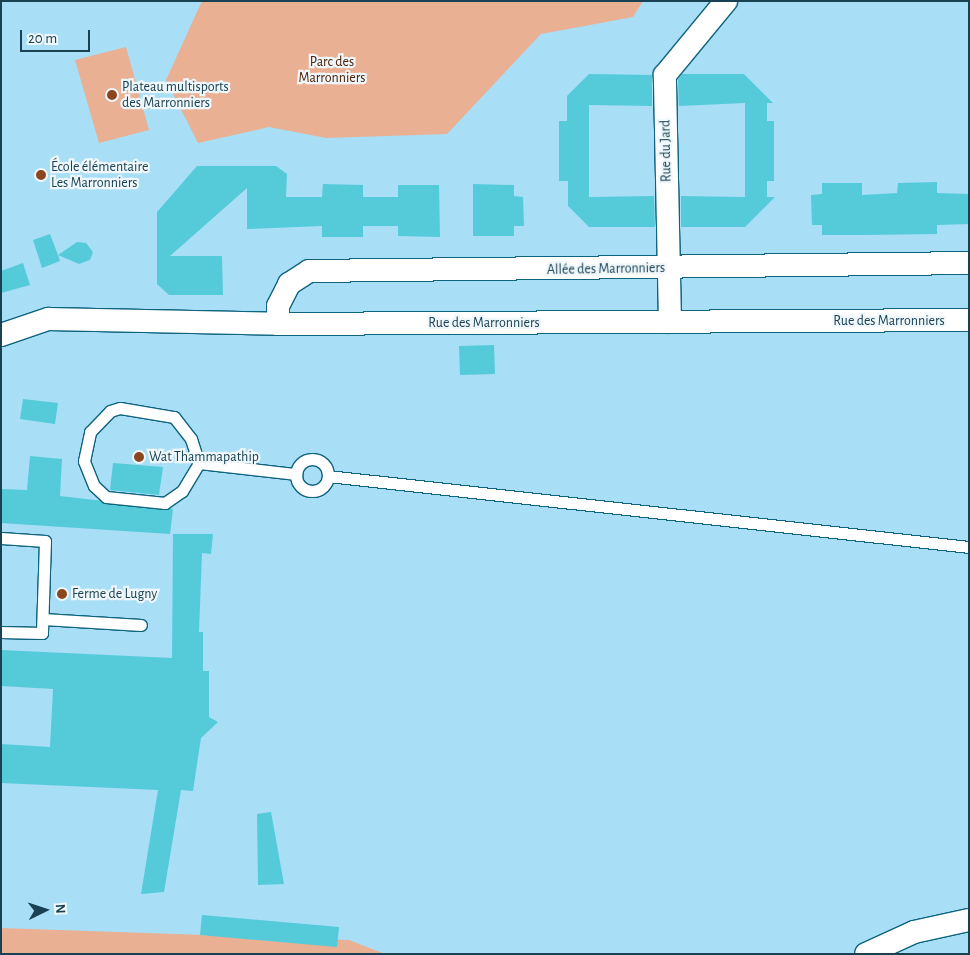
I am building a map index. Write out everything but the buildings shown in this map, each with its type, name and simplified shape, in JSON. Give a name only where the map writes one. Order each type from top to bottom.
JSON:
[{"type":"street","name":"Rue du Jard","points":[[670,322],[665,75],[726,1]]},
{"type":"street","name":"Allée des Marronniers","points":[[278,324],[278,306],[289,284],[309,271],[969,263]]},
{"type":"street","name":"Rue des Marronniers","points":[[1,335],[48,319],[278,324],[969,320]]},
{"type":"street","points":[[866,954],[914,932],[969,920]]},
{"type":"lane","points":[[120,408],[174,417],[191,439],[199,463],[182,490],[165,503],[106,497],[94,486],[84,462],[90,432],[110,411],[120,408]]},
{"type":"lane","points":[[314,458],[326,466],[328,476],[319,489],[308,490],[299,484],[296,474],[304,461],[314,458]]},
{"type":"lane","points":[[199,463],[296,474]]},
{"type":"lane","points":[[328,476],[969,547]]},
{"type":"lane","points":[[1,538],[45,541],[42,633],[1,632]]},
{"type":"lane","points":[[43,619],[141,625]]},
{"type":"green space","name":"Parc des Marronniers","points":[[202,1],[643,1],[633,17],[541,34],[447,134],[326,138],[269,127],[198,143],[166,80]]},
{"type":"green space","name":"Plateau multisports des Marronniers","points":[[126,47],[149,130],[99,143],[75,60]]},
{"type":"green space","points":[[1,928],[349,940],[385,954],[1,954]]},
{"type":"place","name":"Plateau multisports des Marronniers","points":[[112,95]]},
{"type":"place","name":"École élémentaire Les Marronniers","points":[[41,175]]},
{"type":"place","name":"Wat Thammapathip","points":[[139,457]]},
{"type":"place","name":"Ferme de Lugny","points":[[62,594]]}]
